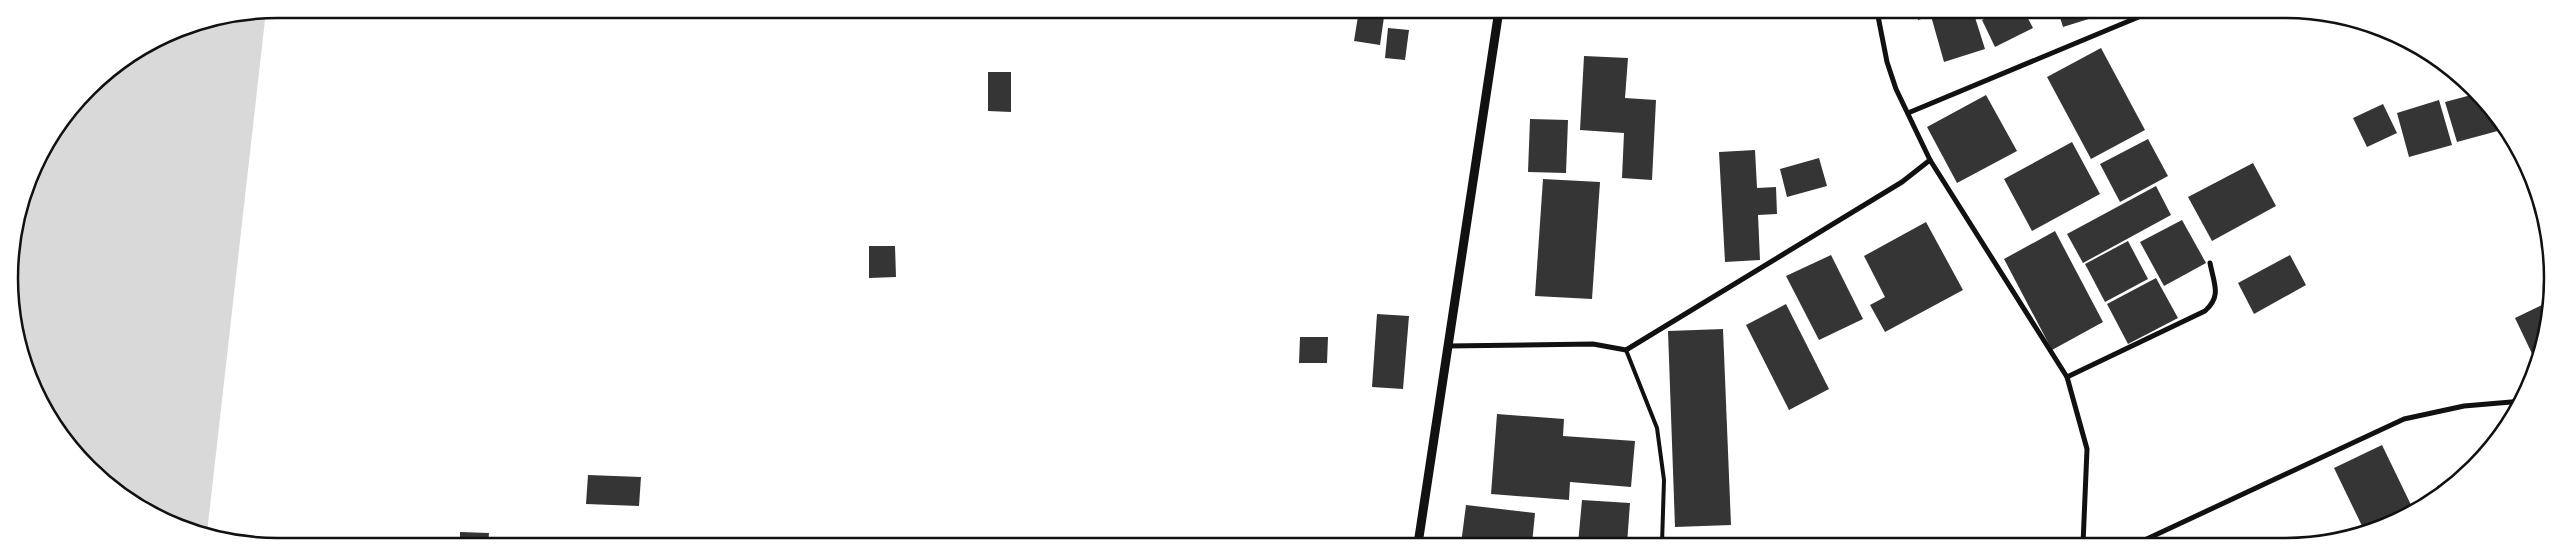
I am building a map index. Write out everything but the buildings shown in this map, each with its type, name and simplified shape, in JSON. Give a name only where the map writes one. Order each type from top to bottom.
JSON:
[{"type":"street","points":[[1419,538],[1498,18]]},
{"type":"street","points":[[1878,18],[1887,62],[1930,160],[2067,377],[2087,449],[2083,538]]},
{"type":"street","points":[[1908,113],[2136,18]]},
{"type":"street","points":[[1447,346],[1593,344],[1626,350],[1902,182],[1930,160]]},
{"type":"street","points":[[2067,377],[2205,311],[2213,304],[2217,295],[2210,264]]},
{"type":"street","points":[[2149,538],[2404,419],[2464,406],[2513,402]]},
{"type":"lane","points":[[1626,350],[1658,428],[1664,480],[1662,538]]},
{"type":"shaded area","points":[[265,18],[208,528],[194,524],[147,503],[106,473],[71,436],[52,408],[44,392],[26,345],[18,295],[18,260],[26,210],[44,163],[52,147],[71,119],[106,82],[147,52],[178,37],[227,22]]}]
